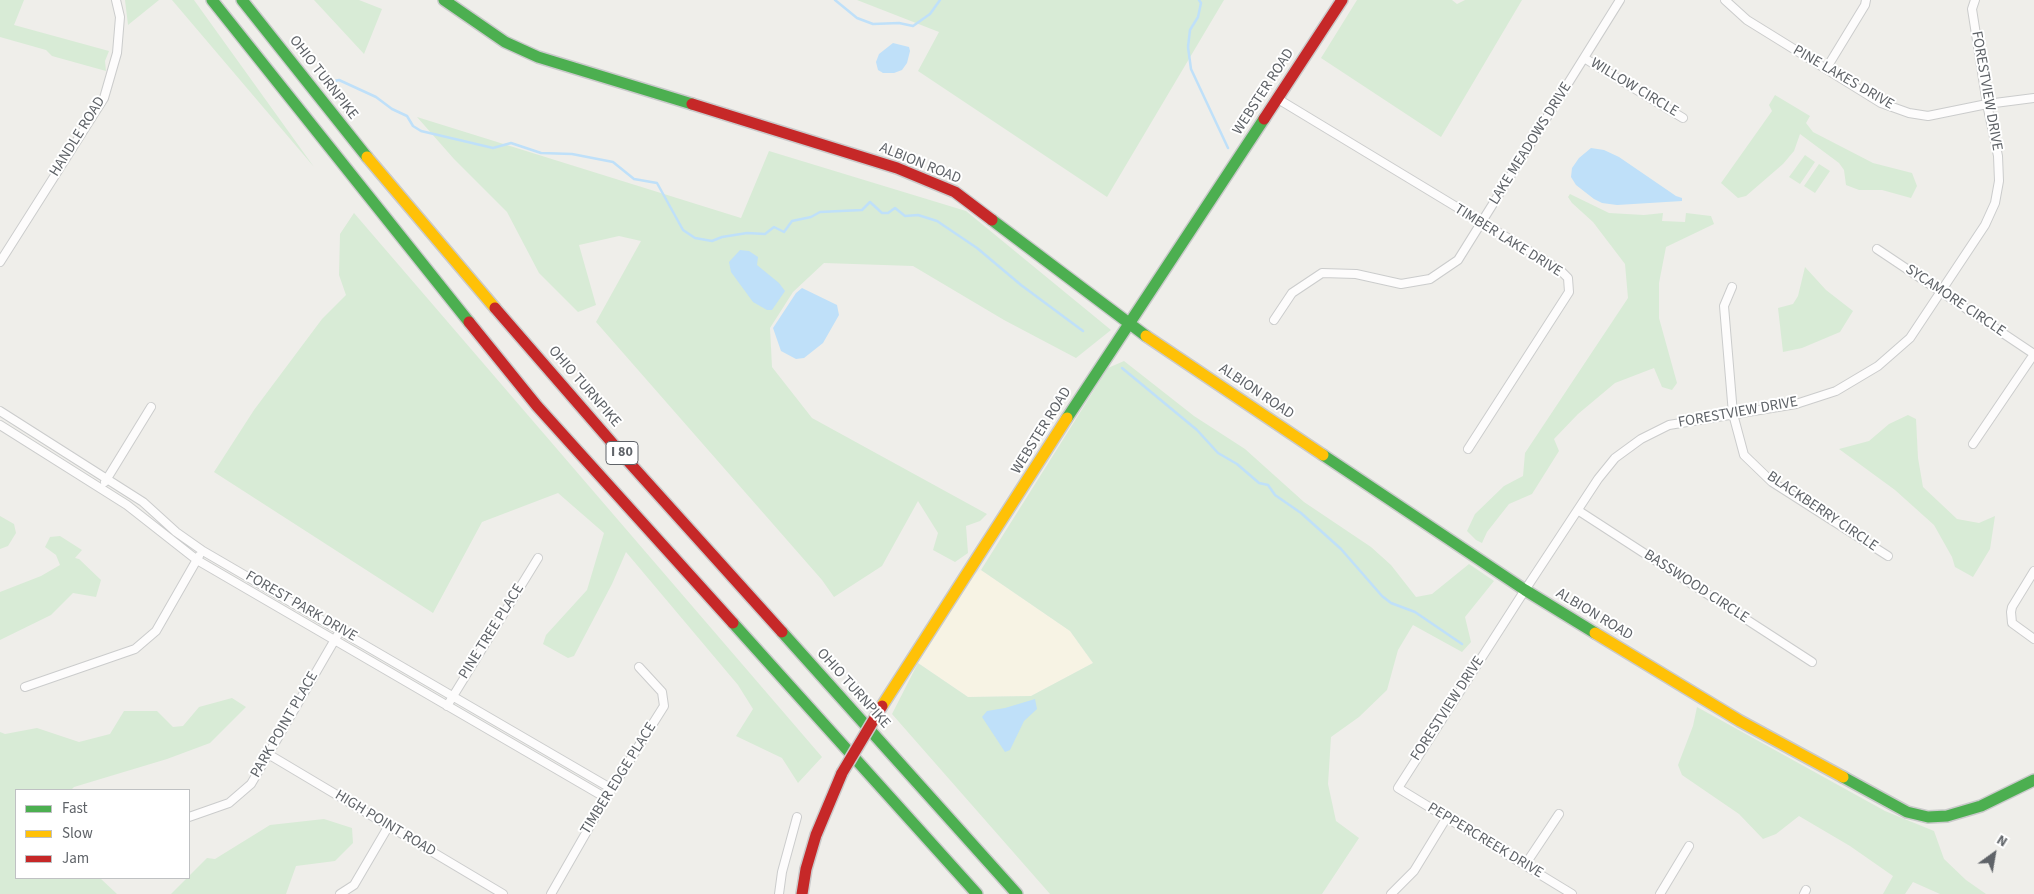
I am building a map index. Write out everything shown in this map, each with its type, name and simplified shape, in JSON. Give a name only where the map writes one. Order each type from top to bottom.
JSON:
[{"type":"main road","name":"I 80","points":[[212,0],[382,216],[537,406],[977,894]]},
{"type":"main road","name":"OHIO TURNPIKE","points":[[242,0],[396,194],[627,460],[1016,894]]},
{"type":"main road","name":"ALBION ROAD","points":[[444,0],[505,42],[538,57],[897,168],[955,192],[1128,324],[1525,590],[1740,721],[1907,812],[1928,817],[1947,816],[1981,806],[2034,780]]},
{"type":"main road","name":"WEBSTER ROAD","points":[[802,894],[806,869],[816,835],[842,773],[882,706],[1128,324],[1342,0]]},
{"type":"street","name":"HANDLE ROAD","points":[[0,262],[104,98],[117,53],[120,17],[116,0]]},
{"type":"street","name":"LAKE MEADOWS DRIVE","points":[[1274,320],[1292,293],[1322,273],[1356,274],[1401,284],[1430,280],[1458,260],[1620,0]]},
{"type":"street","name":"PINE LAKES DRIVE","points":[[1725,0],[1747,20],[1882,104],[1908,113],[1928,116],[1987,104],[2034,98]]},
{"type":"street","points":[[1826,69],[1865,5],[1866,0]]},
{"type":"street","name":"FORESTVIEW DRIVE","points":[[1398,788],[1525,590],[1579,511],[1598,479],[1615,458],[1641,439],[1669,425],[1796,404],[1836,391],[1878,366],[1910,338],[1942,293],[1985,225],[1995,203],[1999,181],[1998,156],[1987,104],[1972,9],[1975,0]]},
{"type":"street","name":"WILLOW CIRCLE","points":[[1584,58],[1683,118]]},
{"type":"street","name":"TIMBER LAKE DRIVE","points":[[1278,99],[1559,269],[1568,278],[1569,292],[1468,449]]},
{"type":"street","name":"SYCAMORE CIRCLE","points":[[1877,249],[2034,354]]},
{"type":"street","name":"BLACKBERRY CIRCLE","points":[[1732,287],[1724,306],[1733,414],[1744,456],[1772,482],[1888,556]]},
{"type":"street","points":[[1972,444],[2034,354]]},
{"type":"street","points":[[102,488],[151,407]]},
{"type":"street","name":"FOREST PARK DRIVE","points":[[0,411],[108,478],[143,502],[176,532],[203,550],[612,789]]},
{"type":"street","name":"FOREST PARK DRIVE","points":[[0,425],[128,505],[197,560],[606,798]]},
{"type":"street","name":"BASSWOOD CIRCLE","points":[[1579,511],[1812,662]]},
{"type":"street","points":[[25,687],[135,650],[156,632],[203,550]]},
{"type":"street","name":"PINE TREE PLACE","points":[[447,706],[538,558]]},
{"type":"street","points":[[2034,571],[2012,607],[2011,612],[2012,623],[2034,639]]},
{"type":"street","name":"PARK POINT PLACE","points":[[190,817],[229,803],[251,784],[340,630]]},
{"type":"street","name":"TIMBER EDGE PLACE","points":[[551,894],[606,798],[664,706],[662,692],[639,667]]},
{"type":"street","name":"HIGH POINT ROAD","points":[[268,754],[502,894]]},
{"type":"street","name":"PEPPERCREEK DRIVE","points":[[1398,788],[1572,894]]},
{"type":"street","points":[[1525,865],[1559,814]]},
{"type":"street","points":[[778,894],[797,817]]},
{"type":"street","points":[[1391,894],[1414,871],[1447,817]]},
{"type":"street","points":[[340,894],[354,885],[388,827]]},
{"type":"street","points":[[1660,894],[1689,846]]},
{"type":"shaded area","points":[[981,570],[1070,631],[1093,663],[1031,696],[968,697],[918,663],[974,575]]},
{"type":"green space","points":[[0,0],[24,0],[14,25],[109,51],[105,61],[106,71],[52,56],[46,50],[0,37]]},
{"type":"green space","points":[[125,0],[159,0],[128,25]]},
{"type":"green space","points":[[172,0],[194,0],[314,167]]},
{"type":"green space","points":[[314,0],[359,0],[382,9],[364,54]]},
{"type":"green space","points":[[857,0],[1224,0],[1107,197],[918,71],[939,32]]},
{"type":"green space","points":[[1357,0],[1452,0],[1457,4],[1465,0],[1522,0],[1441,137],[1321,58]]},
{"type":"green space","points":[[1775,95],[1810,116],[1806,123],[1813,132],[1873,163],[1912,173],[1917,186],[1911,198],[1882,190],[1859,190],[1846,185],[1844,170],[1839,163],[1800,134],[1794,151],[1783,164],[1746,196],[1738,198],[1721,183],[1772,111],[1769,105]]},
{"type":"green space","points":[[417,117],[741,218],[769,151],[966,211],[1111,330],[1076,358],[1004,320],[913,266],[824,263],[793,292],[770,328],[772,367],[812,418],[987,514],[980,521],[966,526],[968,553],[955,562],[933,550],[938,533],[918,501],[882,566],[834,597],[822,580],[596,322],[641,241],[619,236],[579,245],[596,305],[578,312],[539,273],[507,212],[454,159]]},
{"type":"green space","points":[[1805,155],[1815,162],[1800,184],[1789,177]]},
{"type":"green space","points":[[1819,164],[1830,171],[1815,193],[1804,186]]},
{"type":"green space","points":[[1570,194],[1609,213],[1644,215],[1663,213],[1662,221],[1685,222],[1686,213],[1711,216],[1714,224],[1666,247],[1659,283],[1659,318],[1677,383],[1672,390],[1662,387],[1654,368],[1615,383],[1578,414],[1554,439],[1559,451],[1532,494],[1509,504],[1487,532],[1482,543],[1467,531],[1475,514],[1504,486],[1523,476],[1525,453],[1628,298],[1625,264],[1593,222],[1572,203],[1568,197]]},
{"type":"green space","points":[[354,213],[822,757],[798,783],[782,758],[736,736],[753,709],[738,685],[626,552],[612,584],[574,656],[568,658],[543,644],[546,635],[587,590],[604,533],[558,493],[482,522],[433,613],[214,472],[254,410],[322,319],[346,295],[339,275],[340,234]]},
{"type":"green space","points":[[1805,267],[1826,290],[1853,311],[1840,332],[1802,348],[1783,352],[1778,308],[1793,304],[1798,296]]},
{"type":"green space","points":[[1124,361],[1194,416],[1245,449],[1304,502],[1371,547],[1391,565],[1416,597],[1432,594],[1469,564],[1494,581],[1465,617],[1471,642],[1462,652],[1413,625],[1398,650],[1387,690],[1359,717],[1331,737],[1328,784],[1336,821],[1359,838],[1322,894],[1050,894],[892,714],[918,663],[968,697],[1031,696],[1093,663],[1070,631],[981,570],[1108,368]]},
{"type":"green space","points":[[1908,415],[1916,419],[1918,458],[1923,487],[1957,519],[1979,523],[1995,516],[1990,549],[1973,577],[1955,567],[1952,557],[1934,525],[1895,490],[1839,449],[1869,441],[1889,424]]},
{"type":"green space","points":[[0,516],[14,524],[16,533],[8,546],[0,549]]},
{"type":"green space","points":[[60,536],[82,550],[75,558],[79,559],[101,580],[96,597],[73,593],[51,615],[0,640],[0,592],[41,576],[60,565],[56,555],[45,547],[50,537]]},
{"type":"green space","points":[[232,698],[246,707],[210,743],[167,759],[72,789],[15,789],[15,879],[101,879],[117,894],[0,894],[0,732],[5,734],[37,728],[79,742],[110,734],[124,711],[157,711],[173,727],[183,726],[199,707]]},
{"type":"green space","points":[[1697,707],[1885,811],[1934,831],[1944,859],[1966,880],[1986,894],[1940,894],[1913,882],[1905,894],[1883,894],[1893,876],[1850,846],[1799,816],[1776,834],[1763,839],[1739,814],[1682,775],[1678,765],[1693,726]]},
{"type":"green space","points":[[324,819],[352,828],[353,843],[335,861],[296,866],[286,894],[171,894],[186,879],[190,879],[190,875],[207,858],[215,859],[270,825]]},
{"type":"water","points":[[893,43],[909,47],[907,63],[902,70],[894,73],[883,73],[878,70],[876,62],[879,54]]},
{"type":"water","points":[[1591,148],[1604,150],[1619,157],[1676,196],[1682,198],[1682,201],[1617,205],[1602,203],[1594,199],[1576,185],[1571,177],[1572,168],[1579,158]]},
{"type":"water","points":[[740,250],[749,251],[758,257],[757,265],[779,283],[785,291],[772,310],[767,310],[753,302],[731,272],[729,262]]},
{"type":"water","points":[[802,288],[837,305],[839,315],[823,343],[804,358],[796,359],[781,351],[773,328],[796,293]]},
{"type":"water","points":[[1035,699],[1037,709],[1024,721],[1010,750],[1005,752],[982,717],[987,711]]},
{"type":"waterway","points":[[835,0],[857,18],[873,24],[899,23],[913,26],[930,14],[940,0]]},
{"type":"waterway","points":[[1199,0],[1201,3],[1198,17],[1190,30],[1188,47],[1191,69],[1228,148]]},
{"type":"waterway","points":[[330,82],[339,80],[376,97],[392,109],[407,116],[413,126],[421,131],[493,148],[511,143],[541,153],[572,154],[613,162],[634,179],[657,183],[683,230],[695,238],[712,241],[722,237],[747,233],[765,234],[774,227],[784,232],[792,221],[811,217],[820,212],[862,210],[870,202],[882,213],[888,213],[895,208],[905,216],[918,215],[937,221],[977,248],[1021,285],[1083,331]]},
{"type":"waterway","points":[[1122,368],[1197,430],[1218,453],[1237,464],[1259,483],[1268,485],[1275,495],[1301,513],[1341,549],[1382,596],[1391,603],[1415,612],[1462,644]]},
{"type":"traffic: fast","points":[[212,0],[469,322]]},
{"type":"traffic: fast","points":[[242,0],[367,157]]},
{"type":"traffic: fast","points":[[444,0],[505,42],[538,57],[692,104]]},
{"type":"traffic: fast","points":[[1067,418],[1264,119]]},
{"type":"traffic: fast","points":[[992,220],[1146,336]]},
{"type":"traffic: fast","points":[[1323,455],[1525,590],[1595,633]]},
{"type":"traffic: fast","points":[[733,623],[977,894]]},
{"type":"traffic: fast","points":[[782,632],[1017,894]]},
{"type":"traffic: fast","points":[[1843,777],[1907,812],[1928,817],[1947,816],[1981,806],[2034,780]]},
{"type":"traffic: slow","points":[[367,157],[495,308]]},
{"type":"traffic: slow","points":[[1146,336],[1323,455]]},
{"type":"traffic: slow","points":[[882,706],[1067,418]]},
{"type":"traffic: slow","points":[[1595,633],[1740,721],[1843,777]]},
{"type":"traffic: jam","points":[[1264,119],[1342,0]]},
{"type":"traffic: jam","points":[[692,104],[897,168],[955,192],[992,220]]},
{"type":"traffic: jam","points":[[495,308],[627,460],[782,632]]},
{"type":"traffic: jam","points":[[469,322],[537,406],[733,623]]},
{"type":"traffic: jam","points":[[842,773],[882,706]]},
{"type":"traffic: jam","points":[[802,894],[806,869],[816,835],[842,773]]}]
